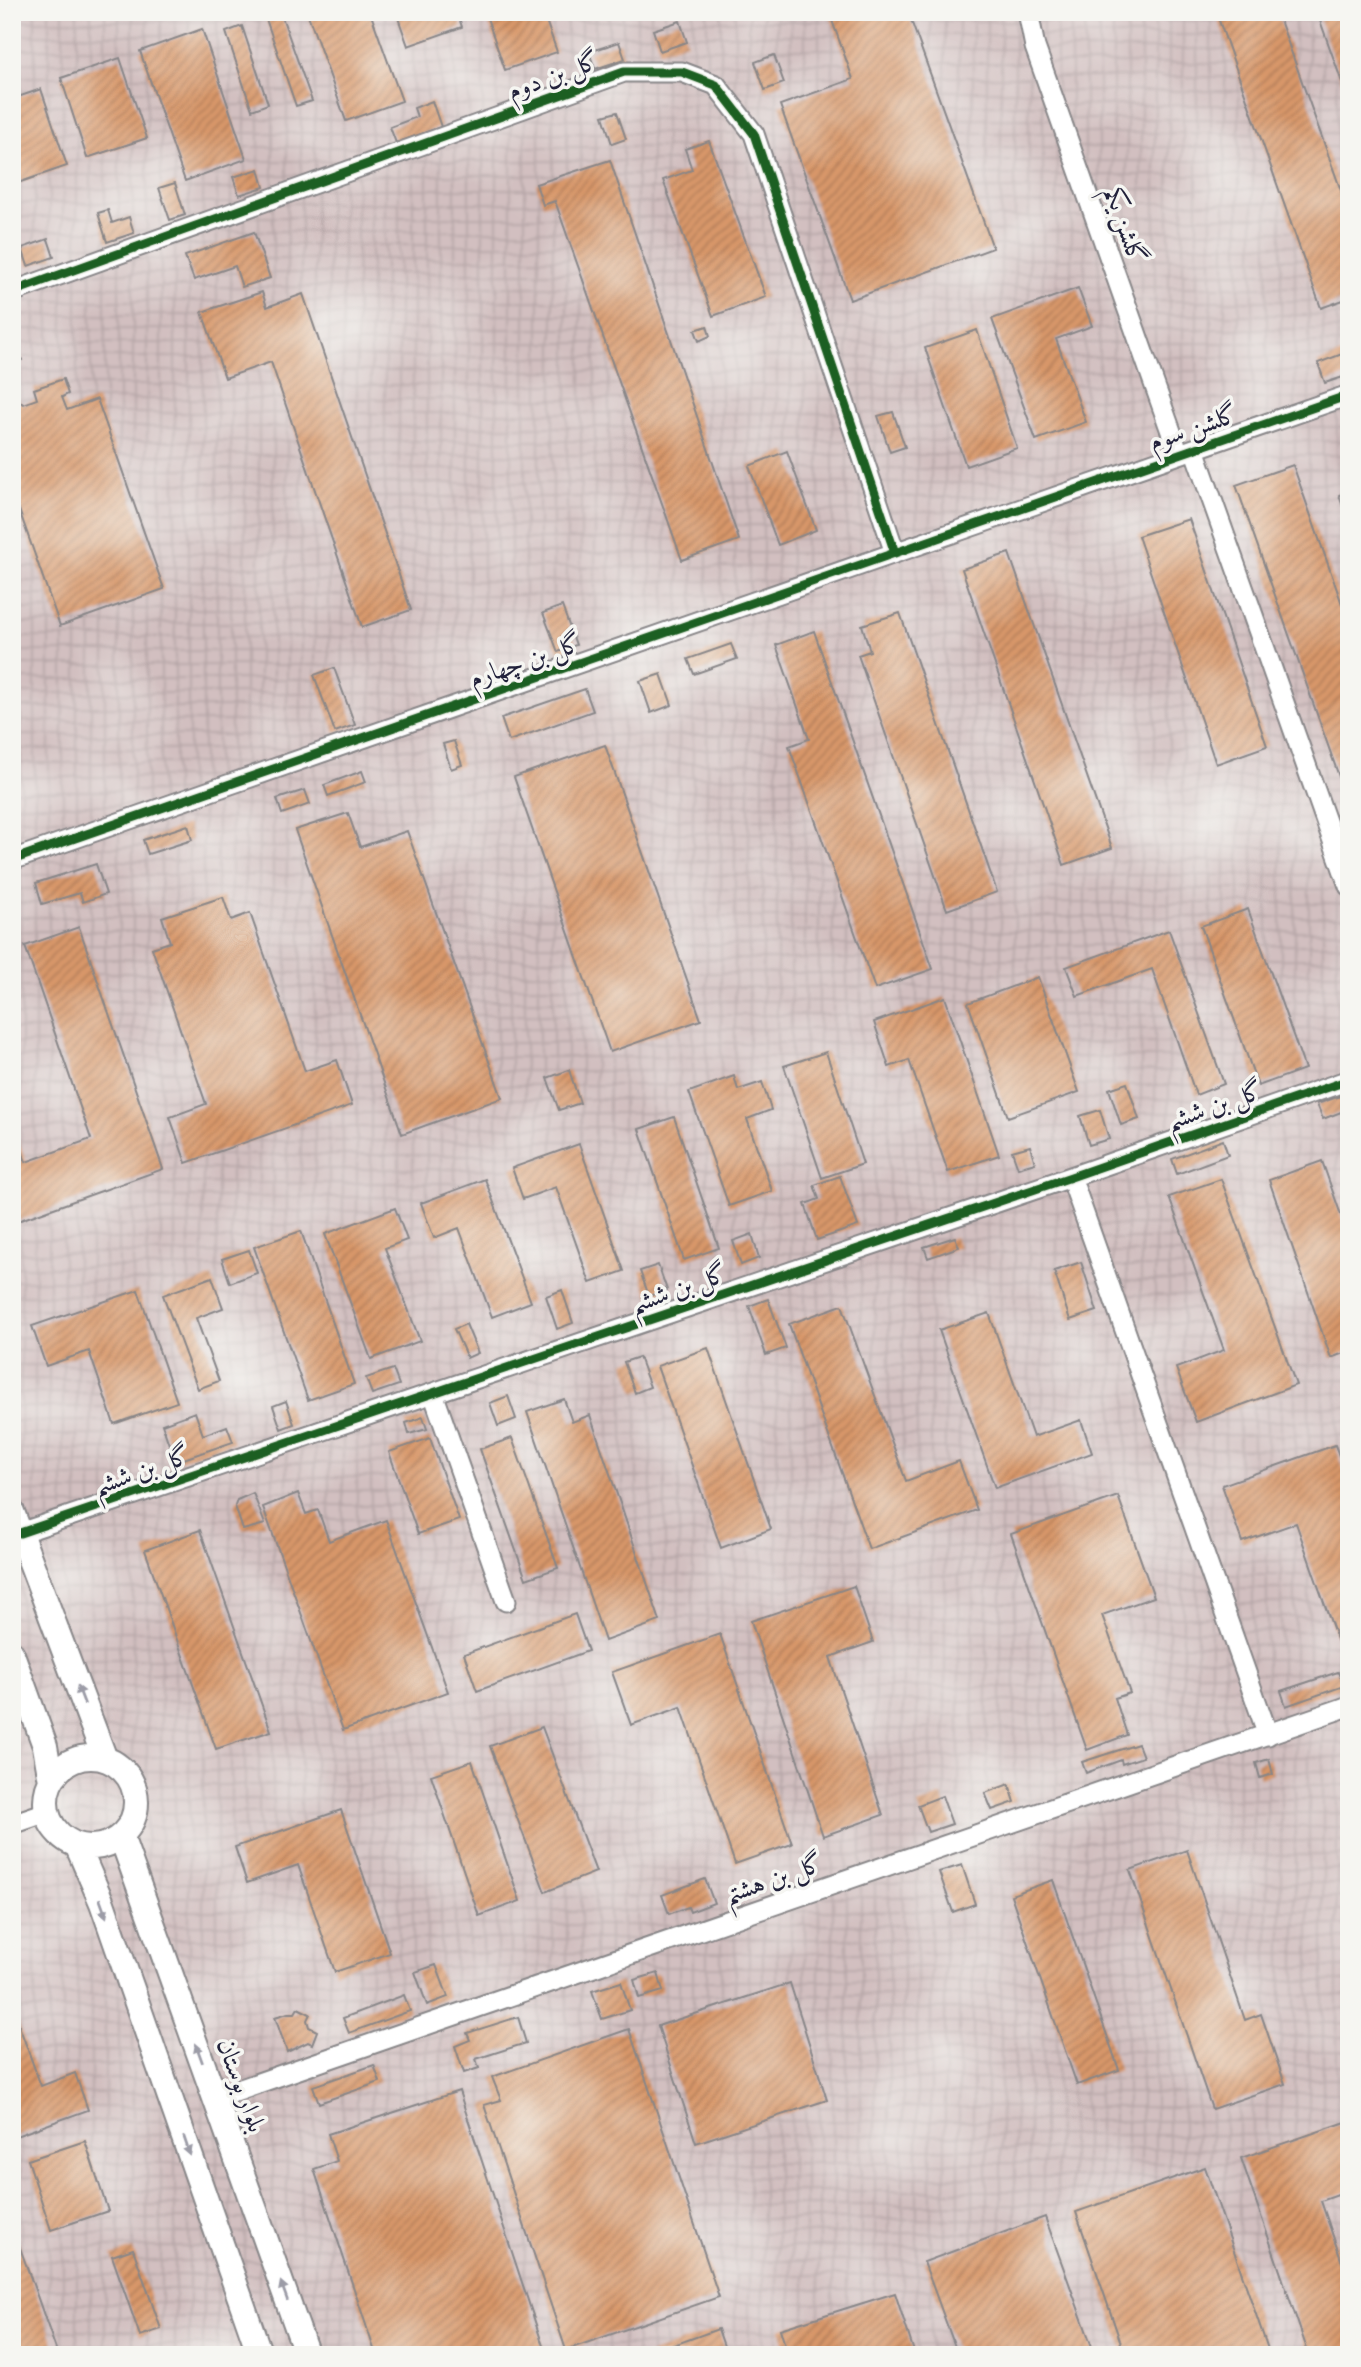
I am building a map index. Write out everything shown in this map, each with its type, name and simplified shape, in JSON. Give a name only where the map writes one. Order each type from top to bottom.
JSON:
[{"type":"street","name":"گلشن یکم","points":[[1028,12],[1035,47],[1349,886]]},
{"type":"street","name":"گل بن دوم","points":[[12,292],[624,72],[682,72],[716,85],[754,134],[895,553]]},
{"type":"street","name":"گلشن سوم","points":[[1052,499],[1349,395]]},
{"type":"street","name":"گل بن چهارم","points":[[12,860],[1052,499]]},
{"type":"street","name":"گل بن ششم","points":[[16,1522],[433,1393],[1349,1080]]},
{"type":"street","points":[[1071,1177],[1268,1735]]},
{"type":"street","points":[[433,1393],[506,1601]]},
{"type":"street","points":[[16,1522],[105,1759]]},
{"type":"street","points":[[12,1654],[45,1746],[51,1781],[47,1812],[53,1826],[64,1838],[77,1845],[101,1846],[121,1836],[130,1825],[136,1799],[127,1774],[117,1765],[105,1759],[89,1757],[74,1760],[61,1769],[51,1781]]},
{"type":"street","name":"گل بن هشتم","points":[[215,2098],[1349,1706]]},
{"type":"street","points":[[12,1824],[47,1812]]},
{"type":"street","name":"بلوار بوستان","points":[[121,1836],[307,2355]]},
{"type":"street","points":[[77,1845],[102,1903],[260,2355]]},
{"type":"shaded area","points":[[12,12],[1349,12],[1349,2355],[12,2355]]},
{"type":"building","points":[[307,12],[370,12],[402,101],[346,121]]},
{"type":"building","points":[[396,12],[457,12],[462,27],[408,46]]},
{"type":"building","points":[[485,12],[543,12],[557,52],[505,70]]},
{"type":"building","points":[[829,12],[908,12],[993,248],[850,300],[780,105],[853,79]]},
{"type":"building","points":[[1216,12],[1277,12],[1349,213],[1349,298],[1321,308]]},
{"type":"building","points":[[1317,12],[1349,12],[1349,99],[1348,99]]},
{"type":"building","points":[[281,14],[312,101],[296,106],[266,19]]},
{"type":"building","points":[[680,21],[687,42],[660,51],[653,30]]},
{"type":"building","points":[[242,26],[268,104],[252,110],[226,32]]},
{"type":"building","points":[[202,29],[246,159],[185,181],[140,51]]},
{"type":"building","points":[[619,42],[625,59],[595,69],[589,52]]},
{"type":"building","points":[[774,55],[784,83],[765,90],[755,62]]},
{"type":"building","points":[[120,58],[147,138],[87,158],[61,78]]},
{"type":"building","points":[[41,89],[67,166],[12,185],[12,99]]},
{"type":"building","points":[[432,101],[441,127],[396,143],[390,127],[417,117],[414,108]]},
{"type":"building","points":[[617,112],[626,139],[612,144],[603,116]]},
{"type":"building","points":[[709,141],[766,297],[713,316],[663,180],[692,170],[685,149]]},
{"type":"building","points":[[610,160],[739,540],[682,560],[555,201],[543,205],[536,184]]},
{"type":"building","points":[[259,169],[264,187],[239,195],[233,177]]},
{"type":"building","points":[[175,183],[185,215],[170,220],[159,188]]},
{"type":"building","points":[[108,210],[112,223],[129,217],[134,233],[107,242],[98,213]]},
{"type":"building","points":[[254,232],[270,278],[242,287],[235,266],[194,280],[185,256]]},
{"type":"building","points":[[48,239],[54,257],[28,266],[22,248]]},
{"type":"building","points":[[1078,288],[1092,326],[1056,339],[1086,422],[1036,440],[992,319]]},
{"type":"building","points":[[262,292],[267,307],[303,294],[411,610],[362,627],[271,362],[225,378],[202,312]]},
{"type":"building","points":[[707,326],[710,336],[699,341],[695,330]]},
{"type":"building","points":[[977,330],[1017,448],[966,466],[925,348]]},
{"type":"building","points":[[12,334],[22,360],[12,364]]},
{"type":"building","points":[[1342,354],[1349,375],[1325,383],[1318,363]]},
{"type":"building","points":[[63,379],[68,394],[62,397],[67,410],[97,399],[164,589],[60,626],[12,490],[12,428],[15,427],[12,419],[12,397],[23,404],[37,399],[34,389]]},
{"type":"building","points":[[893,412],[905,447],[890,452],[878,416]]},
{"type":"building","points":[[787,451],[816,530],[778,545],[749,466]]},
{"type":"building","points":[[1293,465],[1349,624],[1348,802],[1236,485]]},
{"type":"building","points":[[1349,491],[1349,521],[1348,521],[1339,495]]},
{"type":"building","points":[[1189,519],[1267,746],[1216,764],[1138,536]]},
{"type":"building","points":[[1009,553],[1112,848],[1064,865],[962,569]]},
{"type":"building","points":[[562,606],[576,645],[558,652],[543,613]]},
{"type":"building","points":[[900,613],[997,892],[947,910],[858,655],[870,651],[862,625]]},
{"type":"building","points":[[814,631],[933,969],[875,989],[789,746],[809,739],[776,645]]},
{"type":"building","points":[[731,644],[737,659],[694,674],[688,659]]},
{"type":"building","points":[[334,668],[355,725],[335,732],[314,675]]},
{"type":"building","points":[[661,674],[672,705],[651,713],[640,681]]},
{"type":"building","points":[[585,689],[593,711],[509,741],[501,718]]},
{"type":"building","points":[[454,741],[462,765],[451,769],[443,744]]},
{"type":"building","points":[[605,745],[701,1020],[610,1052],[514,777]]},
{"type":"building","points":[[362,771],[366,782],[328,796],[324,785]]},
{"type":"building","points":[[305,790],[310,804],[282,814],[277,799]]},
{"type":"building","points":[[348,813],[360,847],[407,831],[502,1098],[402,1134],[295,830]]},
{"type":"building","points":[[188,825],[192,840],[148,854],[143,840]]},
{"type":"building","points":[[96,864],[106,894],[83,902],[80,893],[42,904],[36,883]]},
{"type":"building","points":[[223,897],[231,920],[250,913],[305,1071],[337,1060],[352,1105],[186,1163],[170,1117],[206,1104],[152,948],[170,942],[162,917]]},
{"type":"building","points":[[1248,909],[1305,1069],[1258,1086],[1201,926]]},
{"type":"building","points":[[79,927],[163,1169],[12,1223],[12,1124],[26,1162],[91,1139],[25,946]]},
{"type":"building","points":[[1169,930],[1224,1084],[1196,1095],[1152,969],[1077,996],[1066,967]]},
{"type":"building","points":[[1038,977],[1079,1092],[1008,1117],[968,1003]]},
{"type":"building","points":[[945,997],[999,1155],[948,1172],[909,1060],[889,1067],[874,1022]]},
{"type":"building","points":[[826,1052],[863,1164],[822,1178],[784,1066]]},
{"type":"building","points":[[569,1070],[580,1103],[559,1110],[547,1078]]},
{"type":"building","points":[[734,1076],[738,1090],[762,1082],[771,1110],[747,1119],[772,1191],[729,1206],[689,1092]]},
{"type":"building","points":[[1127,1083],[1139,1119],[1121,1125],[1109,1089]]},
{"type":"building","points":[[1349,1093],[1349,1109],[1323,1119],[1317,1104]]},
{"type":"building","points":[[1100,1110],[1109,1139],[1089,1145],[1080,1116]]},
{"type":"building","points":[[674,1117],[719,1248],[684,1260],[639,1129]]},
{"type":"building","points":[[1223,1140],[1228,1155],[1177,1174],[1172,1159]]},
{"type":"building","points":[[579,1144],[624,1271],[590,1283],[556,1187],[523,1199],[512,1168]]},
{"type":"building","points":[[1030,1146],[1035,1163],[1018,1168],[1012,1151]]},
{"type":"building","points":[[1322,1161],[1349,1238],[1349,1351],[1331,1358],[1269,1180]]},
{"type":"building","points":[[840,1176],[858,1226],[817,1240],[805,1204],[819,1199],[814,1185]]},
{"type":"building","points":[[485,1179],[531,1302],[492,1317],[459,1228],[434,1238],[421,1203]]},
{"type":"building","points":[[1221,1179],[1296,1385],[1196,1422],[1176,1368],[1224,1350],[1169,1197]]},
{"type":"building","points":[[395,1208],[407,1240],[385,1248],[420,1341],[371,1359],[325,1234]]},
{"type":"building","points":[[301,1231],[354,1384],[308,1400],[254,1247]]},
{"type":"building","points":[[752,1234],[759,1258],[741,1265],[733,1241]]},
{"type":"building","points":[[955,1237],[959,1247],[928,1258],[924,1247]]},
{"type":"building","points":[[249,1250],[257,1273],[230,1283],[222,1259]]},
{"type":"building","points":[[1081,1262],[1097,1311],[1070,1320],[1054,1271]]},
{"type":"building","points":[[658,1265],[667,1290],[649,1296],[640,1271]]},
{"type":"building","points":[[212,1277],[223,1308],[196,1318],[219,1381],[198,1389],[163,1295]]},
{"type":"building","points":[[138,1290],[177,1402],[114,1424],[89,1351],[46,1366],[32,1326]]},
{"type":"building","points":[[562,1290],[573,1323],[557,1329],[546,1296]]},
{"type":"building","points":[[768,1299],[786,1348],[766,1355],[749,1306]]},
{"type":"building","points":[[842,1305],[906,1481],[959,1461],[977,1510],[869,1549],[789,1324]]},
{"type":"building","points":[[989,1313],[1033,1437],[1081,1420],[1092,1453],[995,1488],[939,1330]]},
{"type":"building","points":[[466,1324],[478,1353],[467,1358],[454,1329]]},
{"type":"building","points":[[708,1348],[771,1529],[721,1548],[657,1366]]},
{"type":"building","points":[[639,1357],[650,1387],[635,1393],[624,1362]]},
{"type":"building","points":[[393,1369],[399,1385],[372,1394],[366,1378]]},
{"type":"building","points":[[508,1396],[516,1419],[498,1426],[490,1403]]},
{"type":"building","points":[[564,1399],[572,1422],[590,1415],[660,1621],[605,1641],[527,1412]]},
{"type":"building","points":[[286,1401],[294,1424],[281,1429],[273,1406]]},
{"type":"building","points":[[195,1412],[203,1435],[227,1426],[233,1442],[175,1462],[162,1424]]},
{"type":"building","points":[[423,1417],[427,1429],[409,1434],[406,1423]]},
{"type":"building","points":[[430,1438],[459,1520],[418,1534],[389,1452]]},
{"type":"building","points":[[512,1438],[558,1568],[526,1579],[480,1449]]},
{"type":"building","points":[[1335,1445],[1349,1483],[1347,1668],[1296,1523],[1242,1542],[1222,1485]]},
{"type":"building","points":[[253,1493],[265,1524],[243,1530],[235,1506],[237,1500]]},
{"type":"building","points":[[298,1493],[306,1514],[318,1510],[329,1541],[386,1520],[448,1692],[343,1730],[263,1507]]},
{"type":"building","points":[[1118,1496],[1154,1597],[1102,1615],[1130,1693],[1115,1698],[1127,1735],[1087,1750],[1011,1534]]},
{"type":"building","points":[[200,1530],[271,1731],[216,1749],[145,1550]]},
{"type":"building","points":[[854,1586],[873,1642],[830,1657],[883,1815],[823,1836],[751,1621]]},
{"type":"building","points":[[575,1614],[588,1651],[477,1691],[464,1654]]},
{"type":"building","points":[[720,1634],[792,1844],[735,1864],[681,1707],[631,1725],[612,1672]]},
{"type":"building","points":[[1338,1672],[1344,1686],[1286,1706],[1281,1691]]},
{"type":"building","points":[[542,1727],[596,1872],[545,1892],[490,1746]]},
{"type":"building","points":[[1138,1744],[1143,1757],[1122,1764],[1121,1760],[1086,1773],[1082,1762]]},
{"type":"building","points":[[1269,1759],[1273,1774],[1260,1778],[1256,1763]]},
{"type":"building","points":[[472,1761],[520,1901],[479,1916],[431,1775]]},
{"type":"building","points":[[1009,1784],[1015,1802],[992,1810],[985,1793]]},
{"type":"building","points":[[942,1796],[952,1824],[928,1832],[918,1805]]},
{"type":"building","points":[[341,1810],[390,1953],[335,1972],[298,1865],[247,1883],[235,1847]]},
{"type":"building","points":[[1187,1850],[1245,2020],[1261,2014],[1285,2084],[1212,2109],[1130,1870]]},
{"type":"building","points":[[962,1865],[975,1904],[953,1912],[939,1872]]},
{"type":"building","points":[[705,1879],[714,1903],[690,1912],[688,1907],[669,1914],[662,1895]]},
{"type":"building","points":[[1053,1880],[1119,2070],[1077,2085],[1011,1895]]},
{"type":"building","points":[[436,1965],[448,1997],[427,2005],[415,1972]]},
{"type":"building","points":[[658,1973],[663,1991],[639,1998],[634,1980]]},
{"type":"building","points":[[621,1982],[630,2010],[602,2019],[592,1991]]},
{"type":"building","points":[[790,1983],[827,2100],[696,2143],[658,2026]]},
{"type":"building","points":[[404,1995],[410,2011],[349,2033],[343,2018]]},
{"type":"building","points":[[298,2008],[310,2014],[307,2020],[309,2027],[317,2031],[312,2044],[308,2042],[287,2052],[275,2017],[295,2013]]},
{"type":"building","points":[[13,2009],[41,2086],[75,2073],[88,2110],[13,2137]]},
{"type":"building","points":[[518,2017],[526,2043],[476,2059],[479,2068],[464,2073],[455,2046],[470,2040],[467,2033]]},
{"type":"building","points":[[629,2029],[719,2297],[566,2350],[484,2105],[501,2100],[492,2077]]},
{"type":"building","points":[[374,2065],[380,2082],[319,2103],[313,2086]]},
{"type":"building","points":[[459,2091],[546,2355],[376,2355],[314,2169],[337,2161],[328,2134]]},
{"type":"building","points":[[1349,2121],[1349,2191],[1321,2201],[1349,2283],[1349,2355],[1309,2355],[1241,2158]]},
{"type":"building","points":[[85,2141],[108,2211],[51,2230],[28,2160]]},
{"type":"building","points":[[1205,2167],[1270,2355],[1125,2355],[1076,2212]]},
{"type":"building","points":[[1045,2217],[1095,2355],[958,2355],[924,2262]]},
{"type":"building","points":[[13,2228],[58,2355],[12,2355]]},
{"type":"building","points":[[133,2249],[161,2329],[140,2336],[112,2256]]},
{"type":"building","points":[[895,2293],[915,2355],[788,2355],[780,2329]]},
{"type":"building","points":[[718,2329],[727,2355],[649,2355],[649,2354]]},
{"type":"cycle path","points":[[12,292],[624,72],[682,72],[716,85],[754,134],[895,553]]},
{"type":"cycle path","points":[[12,860],[1349,395]]},
{"type":"cycle path","points":[[20,1533],[1071,1177],[1349,1080]]}]
